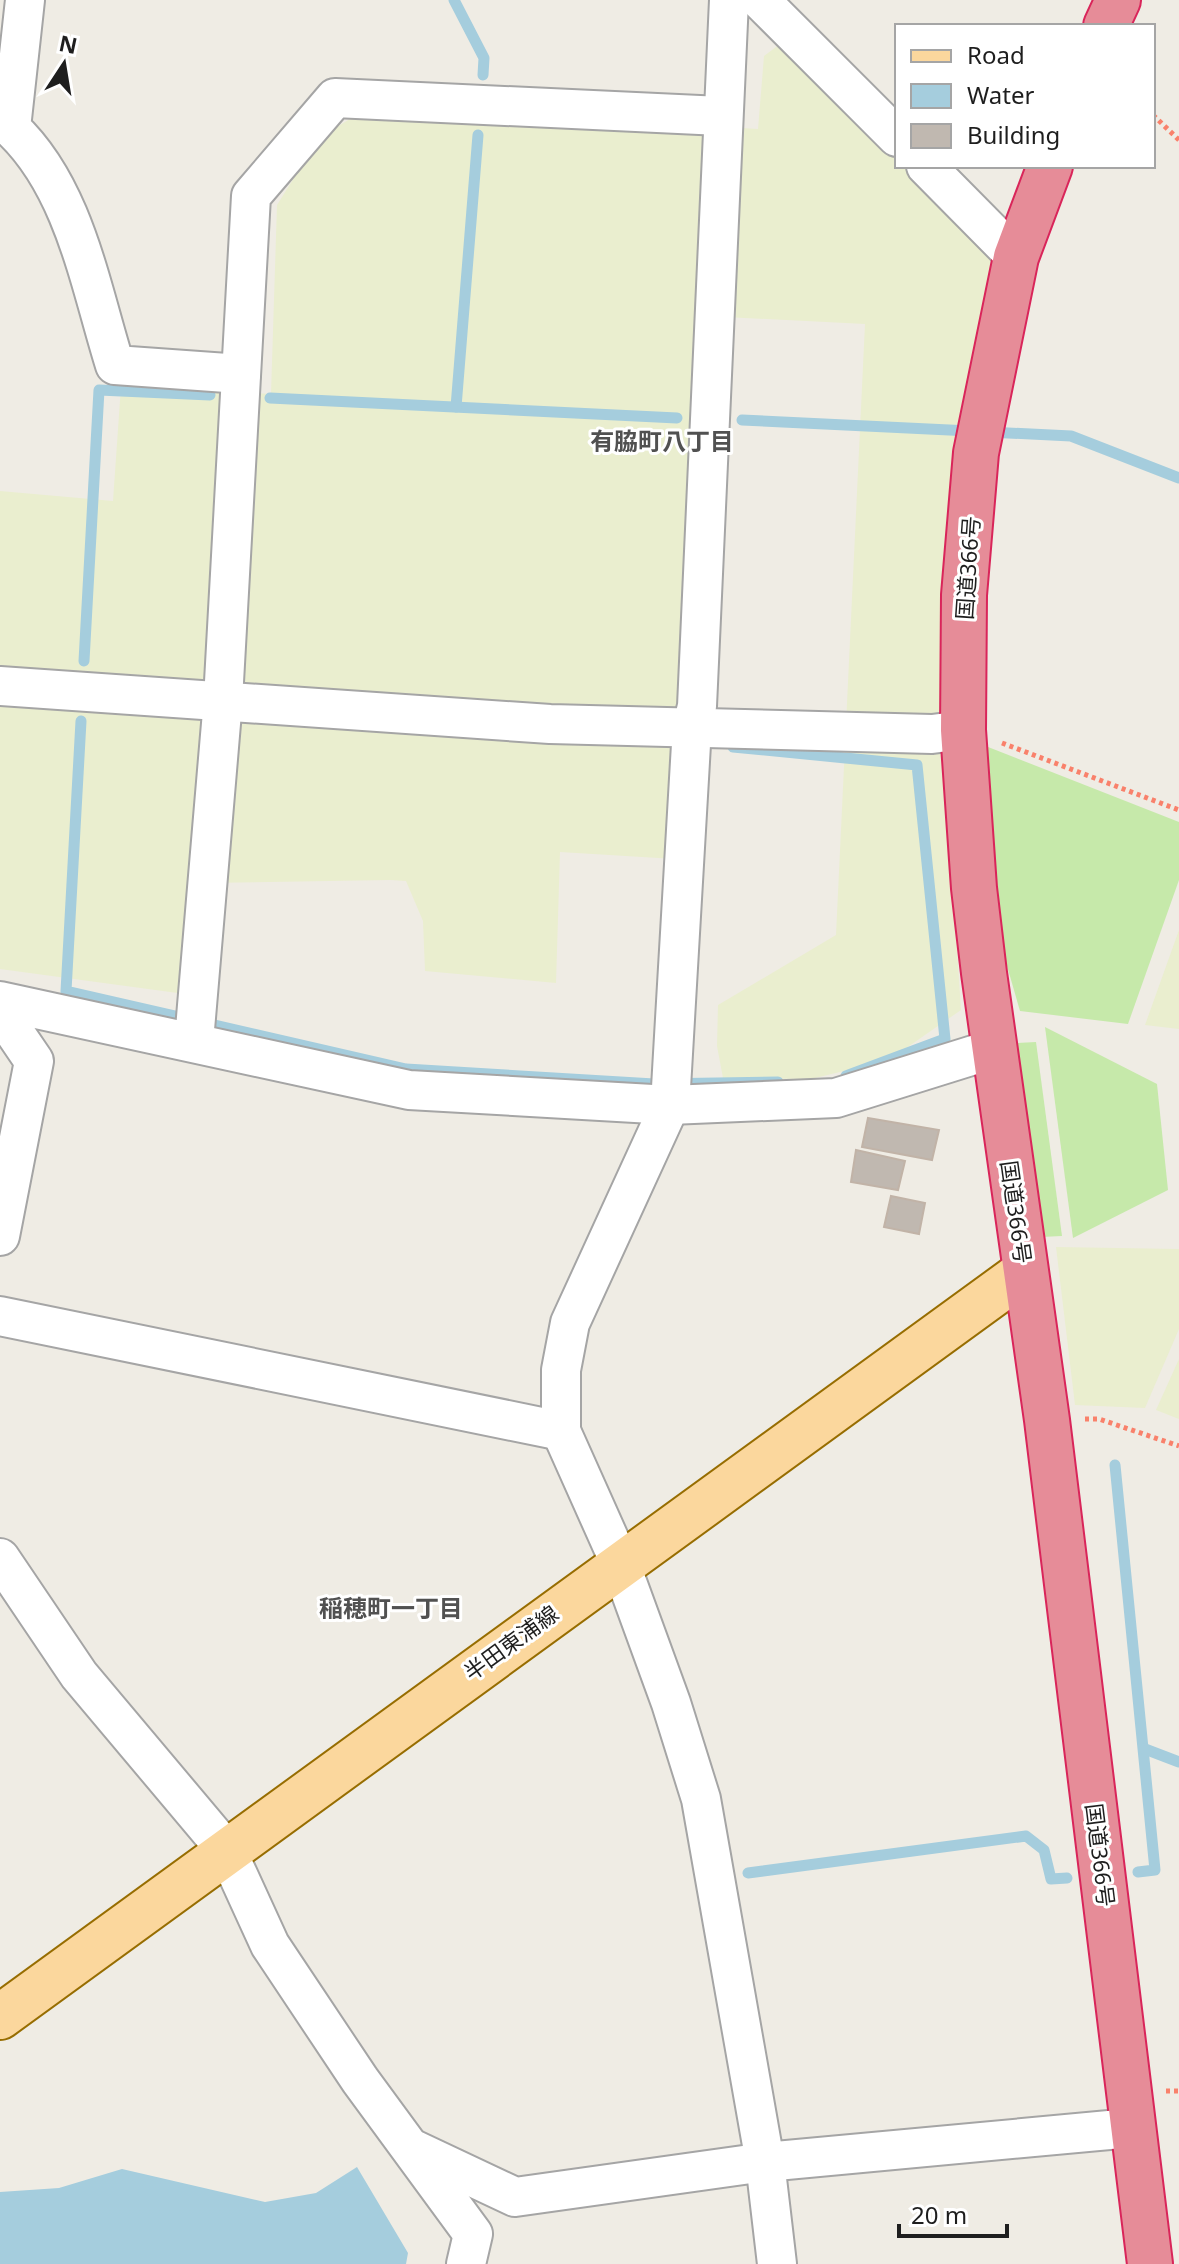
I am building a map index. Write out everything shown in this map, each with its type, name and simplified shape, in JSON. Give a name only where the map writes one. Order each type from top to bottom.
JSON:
[{"type":"highway","points":[[1107,24],[1118,0]]},
{"type":"highway","name":"国道366号","points":[[1049,168],[1016,257],[976,453],[964,595],[963,730],[974,888],[993,1049],[1047,1420],[1150,2264]]},
{"type":"main road","name":"半田東浦線","points":[[0,2017],[1024,1272]]},
{"type":"street","points":[[25,0],[11,128],[44,164],[58,193],[115,365],[241,374]]},
{"type":"street","points":[[729,0],[721,116],[698,690],[692,727],[670,1103],[570,1323],[561,1370],[561,1431],[620,1563],[671,1703],[701,1799],[765,2162],[777,2264]]},
{"type":"street","points":[[760,0],[895,135]]},
{"type":"street","points":[[194,1039],[223,700],[251,196],[335,98],[721,116]]},
{"type":"street","points":[[928,168],[1016,257]]},
{"type":"street","points":[[0,686],[550,724],[932,734],[963,730]]},
{"type":"street","points":[[0,1001],[194,1039],[409,1090],[670,1103],[836,1098],[993,1049]]},
{"type":"street","points":[[0,1011],[34,1061],[0,1236]]},
{"type":"street","points":[[0,1316],[561,1431]]},
{"type":"street","points":[[0,1558],[79,1675],[227,1851],[270,1945],[360,2080],[473,2234],[466,2264]]},
{"type":"street","points":[[413,2149],[515,2197],[765,2162],[1131,2128]]},
{"type":"path","points":[[1155,117],[1179,140]]},
{"type":"path","points":[[963,730],[1179,810]]},
{"type":"path","points":[[1047,1420],[1099,1419],[1179,1446]]},
{"type":"green space","points":[[784,41],[895,157],[895,168],[906,168],[1001,268],[952,873],[961,1010],[889,1060],[811,1079],[723,1078],[717,1046],[718,1005],[836,935],[865,324],[705,316],[675,859],[560,852],[556,983],[425,971],[423,921],[406,881],[390,880],[202,883],[185,994],[0,969],[0,491],[113,501],[121,386],[271,394],[277,205],[319,138],[371,106],[758,129],[764,56]]},
{"type":"green space","points":[[983,745],[1179,822],[1179,880],[1128,1024],[1020,1011],[1005,959]]},
{"type":"green space","points":[[1179,930],[1179,1029],[1145,1025]]},
{"type":"green space","points":[[1045,1027],[1157,1084],[1168,1190],[1073,1238]]},
{"type":"green space","points":[[1036,1042],[1062,1236],[1041,1237],[1017,1043]]},
{"type":"green space","points":[[1056,1247],[1179,1249],[1179,1329],[1145,1408],[1075,1405]]},
{"type":"green space","points":[[1179,1359],[1179,1419],[1156,1410]]},
{"type":"water","points":[[357,2167],[408,2253],[406,2264],[0,2264],[0,2192],[59,2188],[122,2169],[265,2202],[316,2193]]},
{"type":"building","points":[[868,1118],[939,1130],[932,1160],[862,1147]]},
{"type":"building","points":[[856,1150],[905,1161],[898,1190],[851,1182]]},
{"type":"building","points":[[891,1196],[925,1203],[919,1234],[884,1227]]},
{"type":"waterway","points":[[454,0],[484,58],[483,75]]},
{"type":"waterway","points":[[456,407],[478,135]]},
{"type":"waterway","points":[[84,661],[99,390],[210,395]]},
{"type":"waterway","points":[[270,398],[677,418]]},
{"type":"waterway","points":[[742,420],[970,431]]},
{"type":"waterway","points":[[988,432],[1071,436],[1179,478]]},
{"type":"waterway","points":[[81,721],[66,991],[406,1069],[654,1084],[778,1082]]},
{"type":"waterway","points":[[733,747],[917,765],[945,1039],[846,1076]]},
{"type":"waterway","points":[[1115,1465],[1155,1870],[1138,1872]]},
{"type":"waterway","points":[[1145,1749],[1179,1762]]},
{"type":"waterway","points":[[748,1873],[1026,1836],[1044,1850],[1051,1879],[1067,1878]]},
{"type":"district","name":"有脇町八丁目","points":[[662,442]]},
{"type":"district","name":"稲穂町一丁目","points":[[391,1609]]}]
